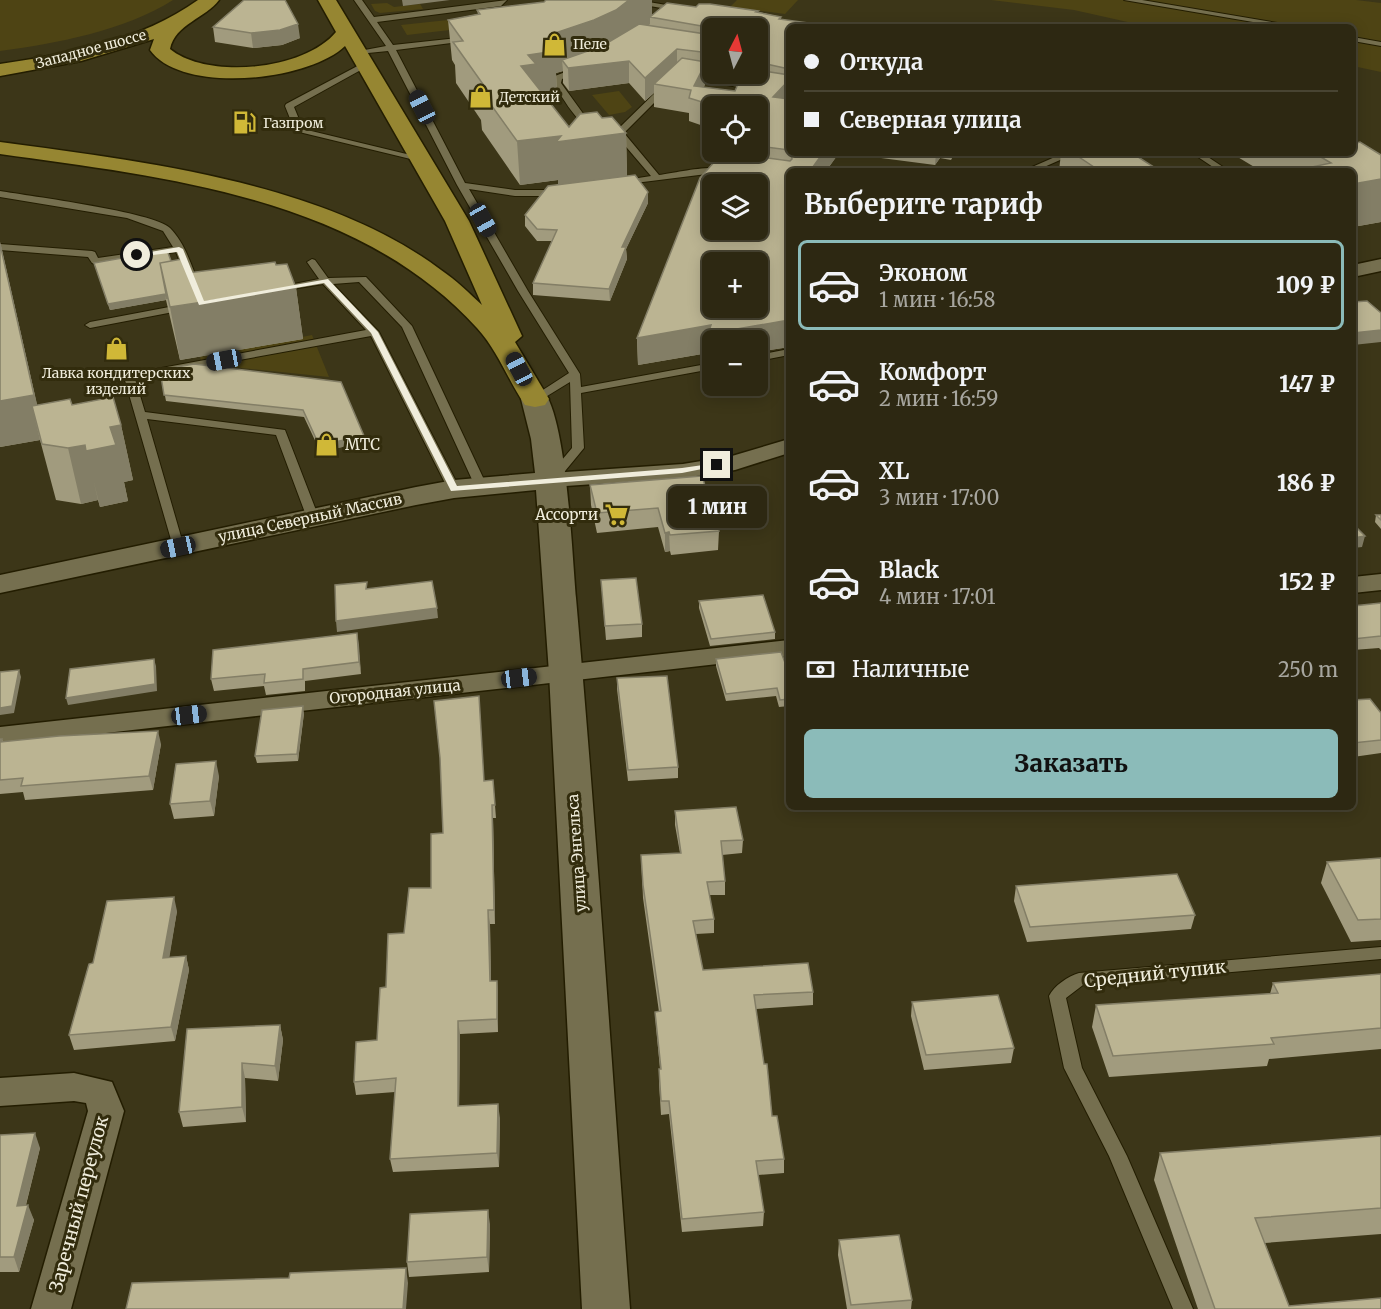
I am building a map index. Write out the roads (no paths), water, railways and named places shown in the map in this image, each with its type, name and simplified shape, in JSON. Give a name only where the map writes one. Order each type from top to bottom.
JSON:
[{"type":"highway","points":[[327,0],[462,231],[492,293],[535,399]]},
{"type":"highway","name":"Западное шоссе","points":[[0,70],[45,63],[110,46],[156,31],[209,2]]},
{"type":"highway","points":[[183,18],[162,41],[160,50],[167,59],[184,66],[209,70],[276,68],[308,61],[330,51],[346,32]]},
{"type":"highway","points":[[0,148],[138,168],[228,186],[301,208],[369,236],[430,272],[480,315],[511,354],[535,399]]},
{"type":"main road","name":"улица Энгельса","points":[[535,399],[545,439],[551,480],[566,673],[606,1309]]},
{"type":"main road","name":"улица Северный Массив","points":[[0,584],[468,488],[551,480]]},
{"type":"street","points":[[1356,270],[1381,265]]},
{"type":"street","points":[[551,480],[682,471],[735,463],[786,447]]},
{"type":"street","points":[[1356,585],[1381,582]]},
{"type":"street","name":"Огородная улица","points":[[0,736],[786,648]]},
{"type":"street","name":"Заречный переулок","points":[[0,1092],[74,1087],[100,1092],[106,1111],[51,1309]]},
{"type":"lane","points":[[358,0],[391,48],[462,185],[523,291],[575,374],[578,448],[551,480]]},
{"type":"lane","points":[[620,0],[676,11],[691,9]]},
{"type":"lane","points":[[1128,0],[1278,24]]},
{"type":"lane","points":[[371,20],[502,2],[508,12]]},
{"type":"lane","points":[[420,160],[299,131],[289,106],[361,58],[391,48],[481,38]]},
{"type":"lane","points":[[1356,40],[1381,45]]},
{"type":"lane","points":[[591,66],[564,74],[558,78],[557,83],[584,121],[590,125],[619,133],[657,178]]},
{"type":"lane","points":[[679,75],[702,79]]},
{"type":"lane","points":[[619,133],[671,82]]},
{"type":"lane","points":[[732,84],[786,93]]},
{"type":"lane","points":[[1034,168],[1064,156]]},
{"type":"lane","points":[[1201,156],[1220,168]]},
{"type":"lane","points":[[611,185],[706,171],[730,172]]},
{"type":"lane","points":[[462,185],[515,194],[565,192]]},
{"type":"lane","points":[[0,194],[129,216],[166,229],[179,249],[202,304],[90,325]]},
{"type":"lane","points":[[0,247],[92,254],[95,261],[179,249]]},
{"type":"lane","points":[[312,262],[325,281],[374,332],[468,488]]},
{"type":"lane","points":[[269,291],[325,281],[362,279],[407,326],[468,488]]},
{"type":"lane","points":[[178,547],[129,377],[374,332]]},
{"type":"lane","points":[[768,356],[786,353]]},
{"type":"lane","points":[[576,391],[702,368]]},
{"type":"lane","points":[[535,399],[575,374]]},
{"type":"lane","points":[[140,415],[281,432],[313,518]]},
{"type":"lane","name":"Средний тупик","points":[[1183,1309],[1118,1156],[1073,1068],[1057,996],[1079,979],[1381,953]]},
{"type":"place","name":"Пеле","points":[[555,44]]},
{"type":"place","name":"Детский","points":[[481,97]]},
{"type":"place","name":"Газпром","points":[[245,123]]},
{"type":"place","name":"Лавка кондитерских изделий","points":[[116,349]]},
{"type":"place","name":"МТС","points":[[327,445]]},
{"type":"place","name":"Ассорти","points":[[616,515]]}]
